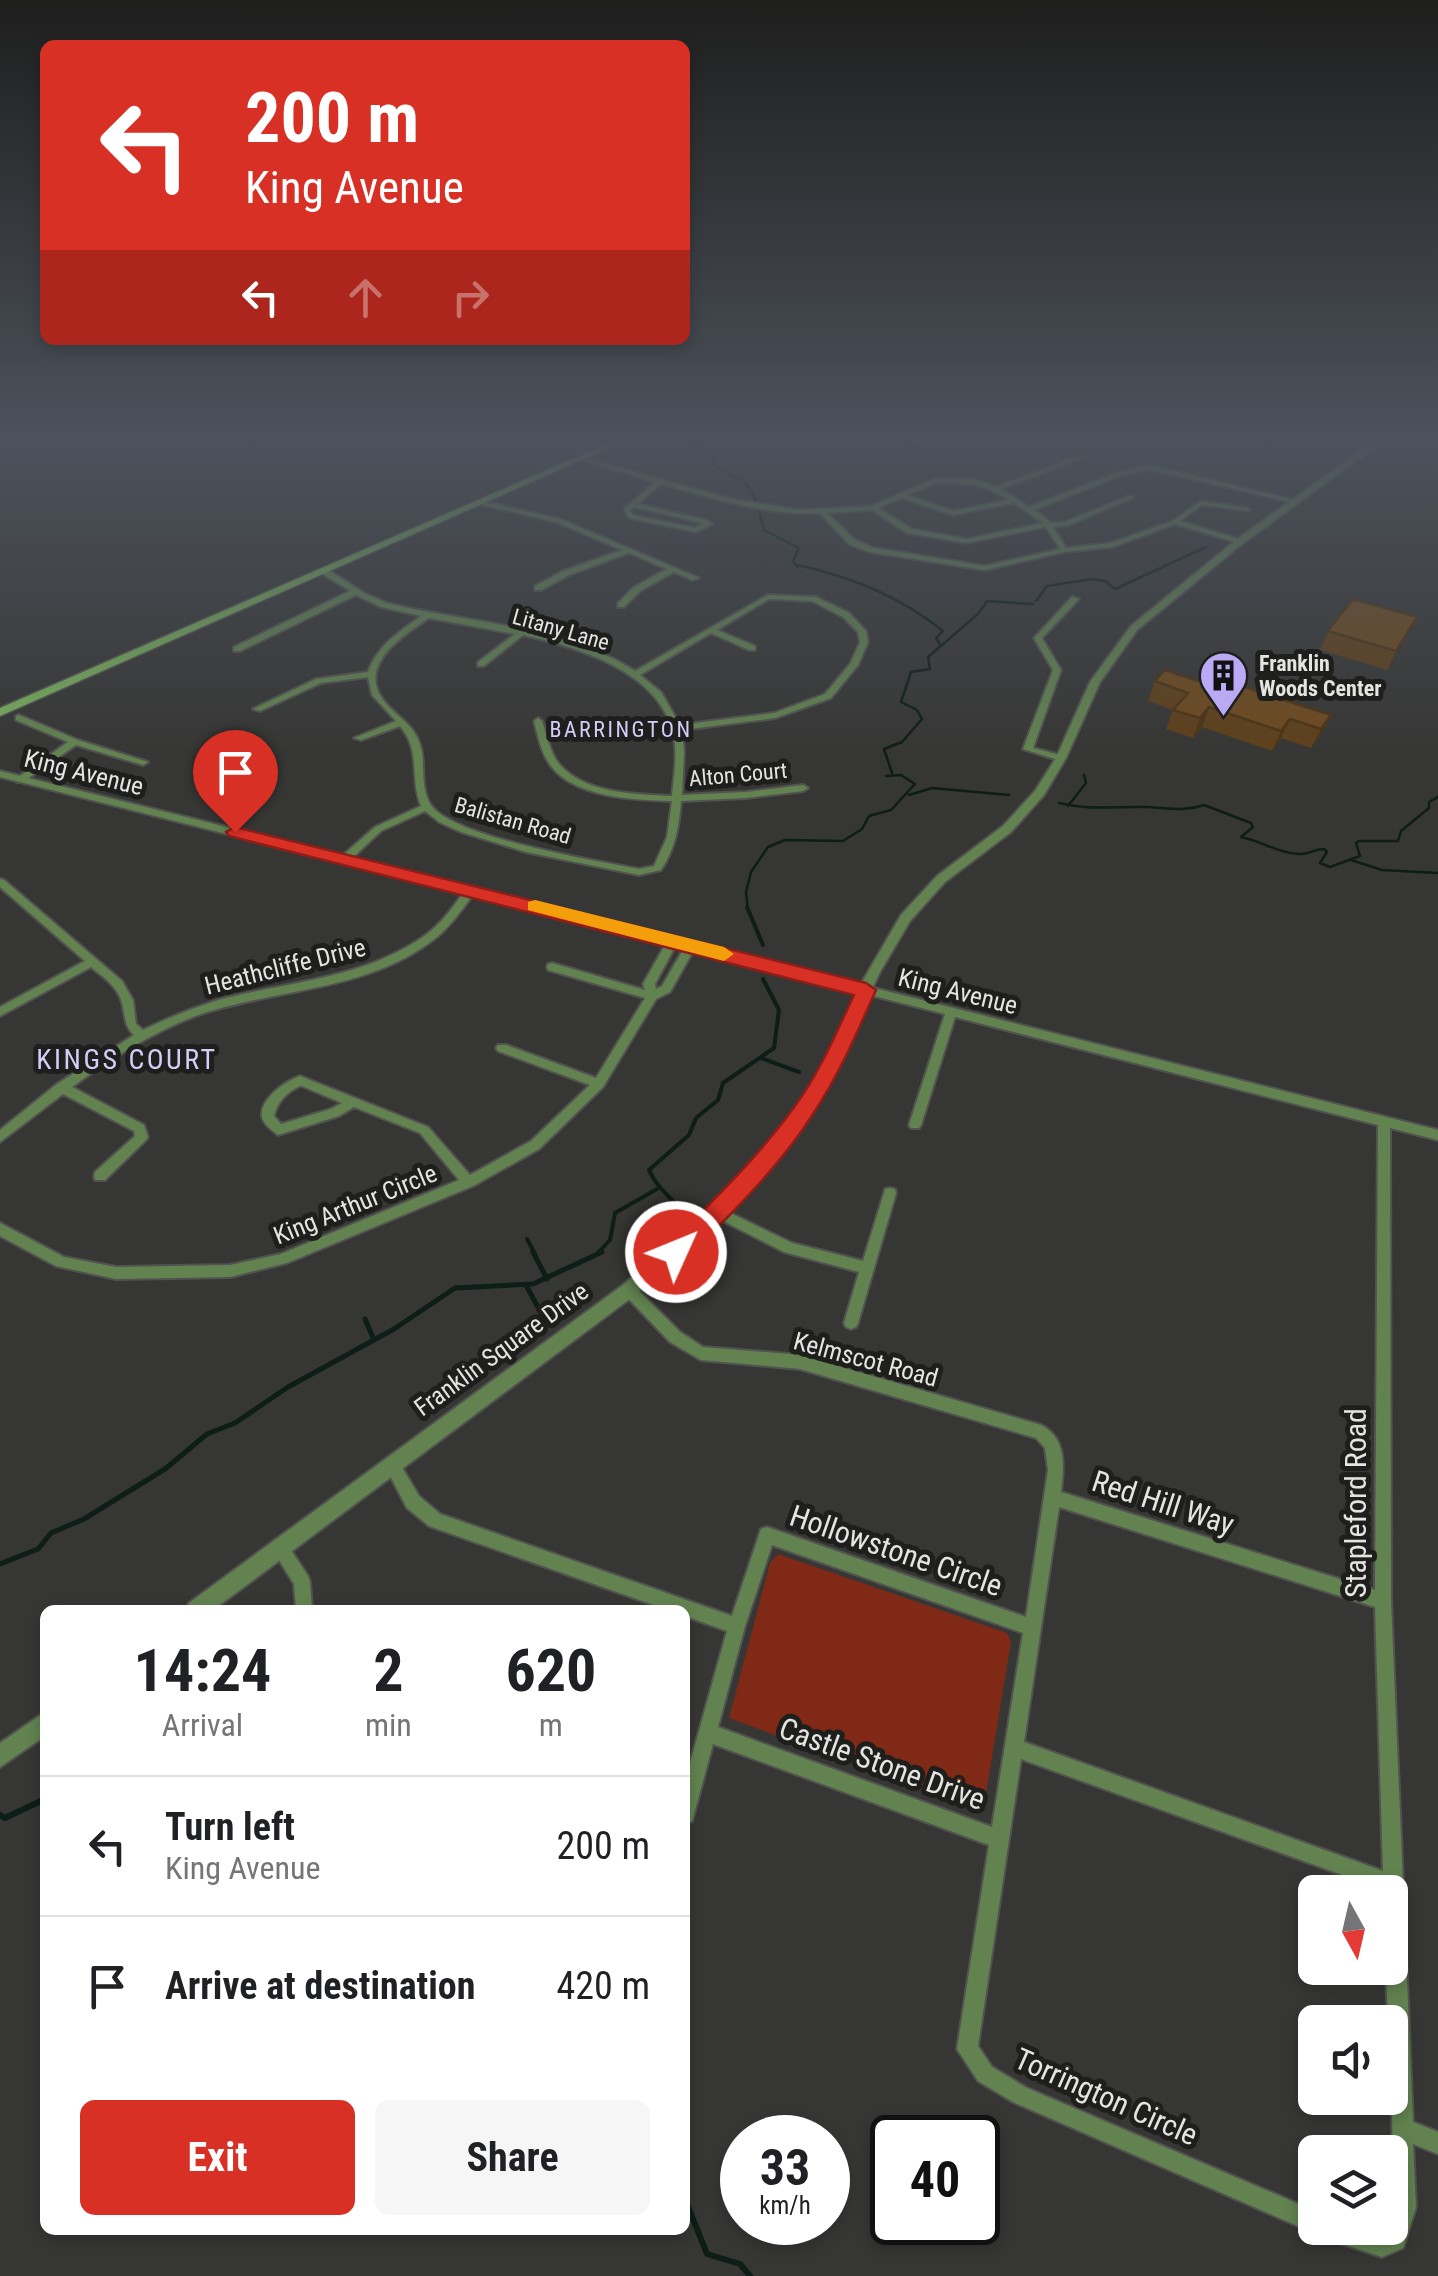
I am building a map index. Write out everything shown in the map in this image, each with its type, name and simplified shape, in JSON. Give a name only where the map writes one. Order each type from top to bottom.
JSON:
[{"type":"main road","points":[[0,712],[388,543]]},
{"type":"street","points":[[609,543],[694,578]]},
{"type":"street","points":[[857,543],[958,566],[994,567],[1064,550],[1117,543]]},
{"type":"street","points":[[1061,543],[1064,550]]},
{"type":"street","name":"Franklin Square Drive","points":[[203,1605],[628,1290],[718,1212],[803,1112],[835,1060],[886,946],[921,898],[1018,818],[1040,793],[1061,758],[1094,682],[1120,644],[1143,619],[1238,543]]},
{"type":"street","points":[[538,588],[626,551]]},
{"type":"street","points":[[621,605],[637,590],[672,569]]},
{"type":"street","name":"Litany Lane","points":[[324,571],[384,606],[430,613],[596,655],[635,674],[664,702],[677,728]]},
{"type":"street","points":[[237,649],[357,591]]},
{"type":"street","points":[[635,674],[768,596],[813,599],[859,625],[864,642],[846,679],[828,696],[774,715],[677,728],[677,799]]},
{"type":"street","points":[[1061,758],[1028,749],[1057,670],[1038,638],[1075,598]]},
{"type":"street","points":[[256,709],[318,681],[372,674],[384,650],[430,613]]},
{"type":"street","points":[[710,630],[752,648]]},
{"type":"street","points":[[481,664],[520,634]]},
{"type":"street","name":"Balistan Road","points":[[372,674],[377,695],[402,722],[420,751],[426,807],[444,822],[476,835],[649,872],[662,861],[668,847],[677,799]]},
{"type":"street","points":[[19,718],[75,742],[143,762]]},
{"type":"street","name":"Alton Court","points":[[538,721],[549,756],[565,775],[614,792],[677,799],[746,796],[803,788]]},
{"type":"street","points":[[358,738],[402,722]]},
{"type":"street","points":[[20,780],[75,742]]},
{"type":"street","name":"King Avenue","points":[[0,774],[1438,1136]]},
{"type":"street","points":[[345,858],[378,829],[426,807]]},
{"type":"street","points":[[1,884],[125,992],[130,1026],[142,1036]]},
{"type":"street","name":"Heathcliffe Drive","points":[[0,1137],[62,1087],[142,1036],[219,1004],[346,975],[394,959],[434,934],[471,890]]},
{"type":"street","name":"King Arthur Circle","points":[[652,996],[649,984],[674,941]]},
{"type":"street","name":"King Arthur Circle","points":[[0,1229],[62,1262],[116,1273],[230,1271],[310,1249],[468,1182],[510,1161],[552,1132],[599,1084],[652,996],[666,989],[692,946]]},
{"type":"street","points":[[0,1012],[92,962]]},
{"type":"street","points":[[552,967],[652,996]]},
{"type":"street","points":[[915,1124],[951,1012]]},
{"type":"street","points":[[502,1048],[599,1084]]},
{"type":"street","points":[[353,1102],[335,1113],[278,1130],[267,1112],[288,1087],[300,1081],[424,1130],[468,1182]]},
{"type":"street","points":[[62,1087],[140,1128],[142,1137],[100,1176]]},
{"type":"street","name":"Stapleford Road","points":[[1384,1122],[1383,1602],[1394,1875]]},
{"type":"street","points":[[850,1323],[890,1194]]},
{"type":"street","points":[[718,1212],[789,1248],[867,1268]]},
{"type":"street","name":"Kelmscot Road","points":[[628,1290],[675,1337],[701,1352],[800,1362],[1040,1432],[1052,1442],[1056,1454],[1053,1497]]},
{"type":"street","points":[[392,1464],[413,1502],[435,1520],[677,1605]]},
{"type":"street","name":"Red Hill Way","points":[[1031,1627],[1053,1497],[1383,1602]]},
{"type":"street","name":"Hollowstone Circle","points":[[737,1626],[767,1536],[1031,1627]]},
{"type":"street","points":[[279,1547],[302,1582],[304,1605]]},
{"type":"street","points":[[690,1610],[737,1626],[690,1797]]},
{"type":"street","points":[[1031,1627],[1015,1748],[1369,1875]]},
{"type":"street","points":[[0,1756],[40,1727]]},
{"type":"street","name":"Castle Stone Drive","points":[[709,1733],[1001,1840],[1015,1748]]},
{"type":"street","name":"Torrington Circle","points":[[1001,1840],[967,2049],[985,2074],[1020,2094],[1298,2215]]},
{"type":"street","points":[[1398,1985],[1403,2135]]},
{"type":"street","points":[[1403,2129],[1438,2143]]},
{"type":"shaded area","points":[[778,1554],[1007,1633],[1011,1642],[983,1812],[729,1718],[770,1563]]},
{"type":"building","points":[[1353,599],[1417,617],[1396,651],[1328,631]]},
{"type":"building","points":[[1211,666],[1236,674],[1230,682],[1266,694],[1269,690],[1281,693],[1278,698],[1331,715],[1321,729],[1290,719],[1281,731],[1209,707],[1200,718],[1173,710],[1188,693],[1155,681],[1165,670],[1198,681]]},
{"type":"waterway","points":[[790,543],[799,548],[793,561],[798,567]]},
{"type":"waterway","points":[[1036,601],[1047,586],[1092,579],[1105,581],[1115,589],[1206,547]]},
{"type":"waterway","points":[[797,565],[855,582],[910,608],[943,631],[936,638],[941,646]]},
{"type":"waterway","points":[[941,646],[978,614],[987,601],[1033,604]]},
{"type":"waterway","points":[[892,773],[884,749],[902,742],[922,719],[917,710],[901,702],[911,672],[930,669],[928,657],[941,646]]},
{"type":"waterway","points":[[748,909],[746,892],[751,872],[768,847],[785,840],[843,841],[862,829],[869,816],[891,810],[915,784],[901,775],[886,776]]},
{"type":"waterway","points":[[1069,805],[1086,783],[1084,775]]},
{"type":"waterway","points":[[909,795],[932,788],[1009,795]]},
{"type":"waterway","points":[[1069,805],[1176,809],[1204,805],[1251,823],[1253,827],[1241,837],[1291,853],[1324,849],[1327,852],[1320,863],[1330,867],[1360,856],[1356,843],[1359,841],[1398,841],[1401,831],[1438,797]]},
{"type":"waterway","points":[[1059,803],[1069,805]]},
{"type":"waterway","points":[[1351,860],[1382,870],[1438,873]]},
{"type":"waterway","points":[[748,909],[763,945]]},
{"type":"waterway","points":[[680,1209],[649,1170],[689,1135],[696,1118],[718,1100],[723,1083],[774,1048],[779,1010],[763,979]]},
{"type":"waterway","points":[[761,1058],[799,1072]]},
{"type":"waterway","points":[[597,1254],[610,1240],[615,1213],[657,1189]]},
{"type":"waterway","points":[[527,1239],[535,1254]]},
{"type":"waterway","points":[[533,1252],[546,1278]]},
{"type":"waterway","points":[[546,1278],[602,1252]]},
{"type":"waterway","points":[[374,1340],[455,1288],[533,1284],[546,1278]]},
{"type":"waterway","points":[[526,1285],[541,1313]]},
{"type":"waterway","points":[[365,1319],[374,1340]]},
{"type":"waterway","points":[[0,1564],[38,1549],[51,1533],[84,1519],[165,1469],[207,1434],[235,1423],[288,1387],[374,1340]]},
{"type":"waterway","points":[[0,1815],[5,1818],[40,1801]]},
{"type":"waterway","points":[[690,2212],[707,2254],[740,2264],[750,2276]]},
{"type":"slow traffic","points":[[535,906],[724,954]]},
{"type":"place","name":"Franklin Woods Center","points":[[1224,718]]},
{"type":"district","name":"BARRINGTON","points":[[621,729]]},
{"type":"district","name":"KINGS COURT","points":[[127,1059]]},
{"type":"route","points":[[235,832],[866,990],[835,1060],[803,1112],[778,1146],[676,1252]]}]
